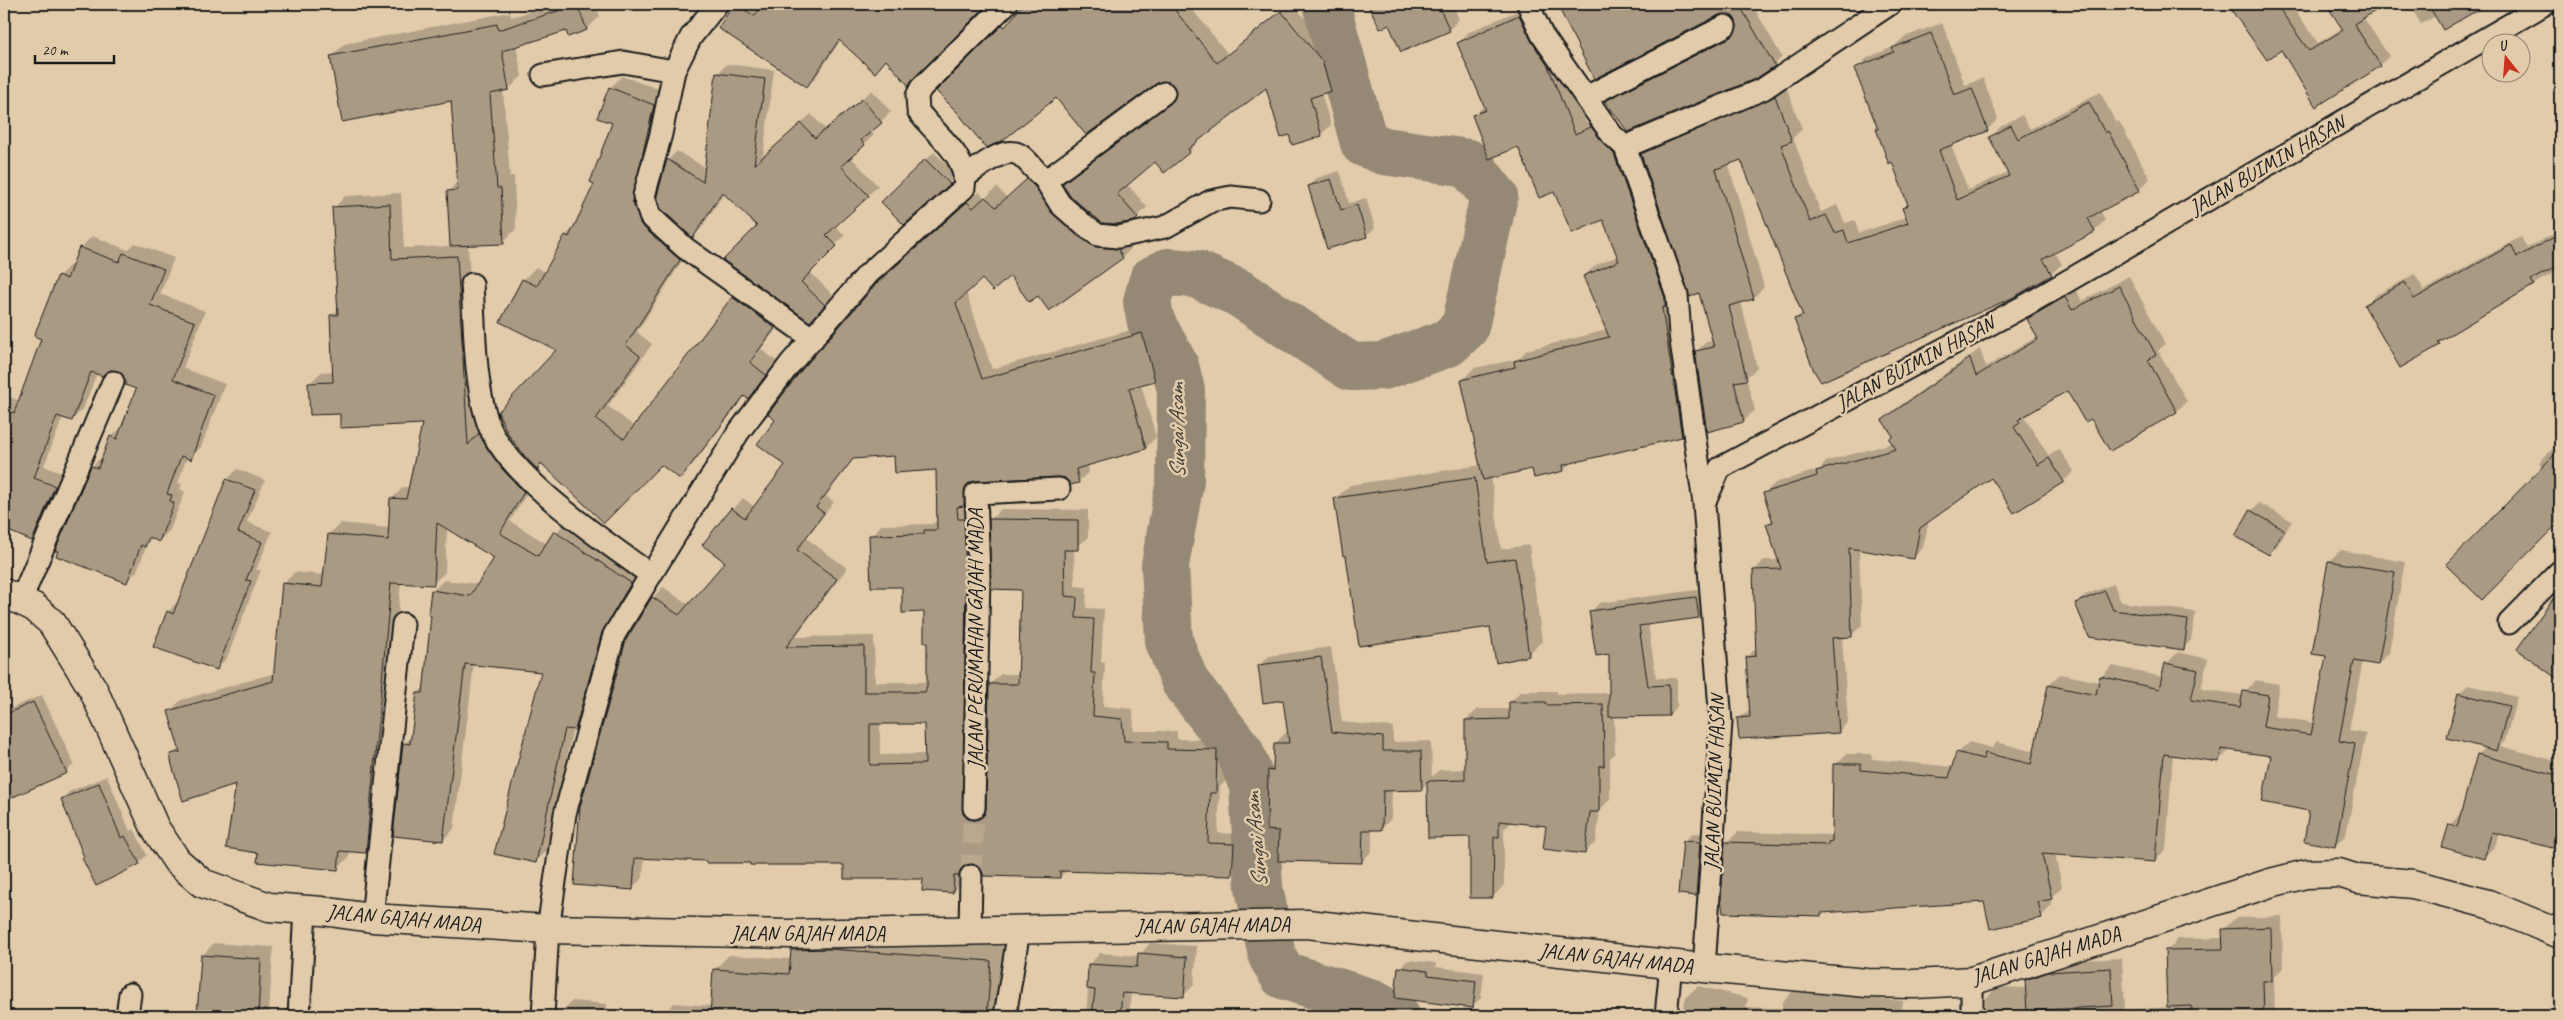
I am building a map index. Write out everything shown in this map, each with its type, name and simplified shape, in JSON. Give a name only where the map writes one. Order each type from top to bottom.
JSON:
[{"type":"main road","name":"JALAN GAJAH MADA","points":[[12,596],[34,607],[52,622],[93,689],[155,828],[177,861],[202,882],[269,907],[372,918],[548,929],[790,934],[1228,924],[1306,924],[1704,968],[1867,984],[1914,984],[1972,981],[2270,883],[2306,874],[2339,873],[2358,879],[2413,884],[2488,904],[2560,934]]},
{"type":"street","points":[[717,4],[691,37],[674,71],[661,134],[644,196],[650,216],[714,270],[812,339]]},
{"type":"street","points":[[543,1016],[548,929],[565,814],[614,635],[738,433],[812,339],[868,274],[964,188],[966,176],[949,144],[918,111],[918,96],[921,88],[1006,4]]},
{"type":"street","points":[[1528,4],[1542,35],[1612,135],[1625,147],[1677,295],[1680,334],[1704,504]]},
{"type":"street","points":[[1625,147],[1763,88],[1890,4]]},
{"type":"street","name":"JALAN BUIMIN HASAN","points":[[1704,968],[1721,722],[1704,504],[1720,468],[2028,304],[2544,4]]},
{"type":"street","points":[[1586,97],[1725,26]]},
{"type":"street","points":[[543,75],[623,62],[674,71]]},
{"type":"street","points":[[1044,178],[1052,176],[1164,93]]},
{"type":"street","points":[[966,176],[1000,155],[1010,153],[1020,155],[1044,178],[1060,204],[1085,226],[1098,235],[1118,237],[1165,227],[1212,201],[1231,197],[1259,200]]},
{"type":"street","points":[[472,284],[481,392],[487,420],[496,441],[529,478],[570,516],[651,575]]},
{"type":"street","points":[[12,596],[113,382]]},
{"type":"street","name":"JALAN PERUMAHAN GAJAH MADA","points":[[974,808],[979,576],[976,493],[1059,489]]},
{"type":"street","points":[[2510,623],[2560,571]]},
{"type":"street","points":[[372,918],[403,624]]},
{"type":"street","points":[[970,931],[971,876]]},
{"type":"street","points":[[299,1016],[305,910]]},
{"type":"street","points":[[1005,1016],[1019,930]]},
{"type":"street","points":[[1666,1016],[1671,964]]},
{"type":"street","points":[[1972,981],[1972,1016]]},
{"type":"street","points":[[127,1016],[130,994]]},
{"type":"building","points":[[555,4],[577,4],[587,30],[568,37],[566,31],[502,51],[509,90],[490,94],[497,188],[501,188],[504,244],[450,246],[447,191],[458,190],[451,101],[342,122],[330,56],[497,24],[498,30],[558,11]]},
{"type":"building","points":[[734,4],[755,16],[763,4],[980,4],[984,8],[908,85],[886,60],[875,73],[839,40],[807,87],[718,28]]},
{"type":"building","points":[[1023,4],[1170,4],[1217,63],[1281,11],[1322,61],[1331,91],[1310,98],[1322,136],[1292,145],[1289,135],[1281,138],[1266,88],[1188,149],[1190,152],[1164,173],[1155,162],[1117,194],[1138,218],[1135,221],[1117,224],[1102,223],[1070,196],[1062,184],[1171,103],[1176,91],[1169,82],[1157,83],[1086,135],[1056,98],[1002,141],[986,148],[958,113],[936,91],[1002,25],[1005,27]]},
{"type":"building","points":[[1368,4],[1438,4],[1450,31],[1401,52],[1389,25],[1380,29]]},
{"type":"building","points":[[1557,4],[1739,4],[1775,66],[1757,78],[1628,132],[1605,101],[1731,37],[1737,27],[1736,20],[1726,14],[1719,15],[1594,79]]},
{"type":"building","points":[[2227,4],[2276,4],[2309,51],[2343,30],[2326,4],[2386,4],[2354,24],[2381,66],[2316,107],[2281,50],[2267,60]]},
{"type":"building","points":[[2428,4],[2488,4],[2443,30]]},
{"type":"building","points":[[1519,15],[1532,42],[1548,66],[1575,134],[1591,127],[1614,154],[1665,298],[1665,307],[1662,308],[1682,437],[1563,465],[1564,471],[1534,478],[1532,469],[1483,480],[1461,380],[1515,367],[1514,361],[1609,337],[1583,276],[1619,261],[1603,220],[1572,233],[1554,192],[1539,198],[1518,147],[1489,159],[1472,115],[1486,110],[1457,43]]},
{"type":"building","points":[[1931,33],[1954,95],[1972,88],[1988,131],[1939,150],[1957,200],[2009,176],[1989,137],[2011,125],[2018,139],[2089,102],[2105,133],[2108,131],[2140,191],[2088,218],[2095,232],[2043,259],[2052,275],[2014,297],[1821,382],[1814,371],[1794,319],[1803,316],[1741,160],[1716,169],[1754,299],[1729,306],[1747,380],[1734,382],[1744,422],[1707,432],[1695,351],[1714,347],[1699,293],[1690,297],[1641,154],[1775,96],[1792,141],[1781,145],[1810,222],[1826,215],[1835,233],[1844,230],[1848,243],[1908,223],[1902,208],[1908,205],[1892,162],[1889,164],[1876,129],[1878,129],[1854,68],[1894,52],[1892,48]]},
{"type":"building","points":[[716,73],[765,79],[754,165],[801,123],[815,138],[862,99],[882,123],[861,140],[865,145],[841,166],[869,196],[826,235],[837,246],[801,282],[825,305],[810,322],[723,260],[757,226],[722,192],[693,238],[661,209],[657,196],[667,159],[703,182]]},
{"type":"building","points":[[609,87],[654,105],[632,200],[641,225],[680,260],[626,345],[640,356],[596,419],[624,439],[732,297],[775,328],[750,362],[766,375],[748,399],[744,396],[680,479],[661,465],[604,523],[541,463],[538,470],[508,434],[498,412],[556,350],[500,322],[522,279],[537,286],[565,235],[569,237],[594,184],[590,182],[612,123],[597,118]]},
{"type":"building","points":[[925,159],[950,184],[904,225],[881,202]]},
{"type":"building","points":[[1027,179],[1035,187],[1052,213],[1077,235],[1096,247],[1118,249],[1123,258],[1049,311],[1038,296],[1029,302],[1010,276],[993,291],[982,279],[956,303],[982,379],[1142,333],[1155,381],[1129,388],[1146,449],[1076,469],[1079,483],[1070,485],[1065,478],[1058,477],[975,481],[965,488],[964,506],[957,507],[958,519],[964,519],[966,576],[963,814],[968,819],[974,820],[984,815],[986,809],[989,684],[1018,684],[1021,590],[991,589],[989,519],[1078,520],[1078,550],[1064,550],[1065,596],[1077,597],[1076,618],[1094,619],[1091,673],[1095,673],[1093,716],[1122,719],[1124,741],[1167,742],[1167,749],[1217,750],[1216,793],[1210,793],[1208,843],[1234,844],[1232,876],[1060,871],[1060,878],[984,876],[978,866],[971,864],[961,869],[959,876],[954,876],[953,893],[922,891],[923,879],[844,879],[844,865],[750,865],[750,863],[706,863],[706,861],[635,858],[633,890],[574,885],[580,807],[626,640],[652,597],[679,615],[725,562],[702,545],[731,508],[745,518],[785,465],[757,444],[775,420],[768,414],[800,372],[877,283],[967,202],[973,208],[985,197],[996,207]],"holes":[[[894,456],[895,473],[936,470],[937,530],[924,530],[924,534],[869,535],[871,587],[902,587],[902,613],[924,612],[924,642],[927,642],[927,686],[925,692],[864,692],[864,646],[786,647],[837,579],[797,550],[824,513],[816,507],[853,459]],[[870,724],[924,724],[925,764],[870,765]]]},
{"type":"building","points":[[1331,179],[1341,210],[1357,205],[1367,237],[1327,249],[1308,186]]},
{"type":"building","points":[[390,204],[392,259],[457,256],[468,445],[479,433],[503,470],[524,492],[500,533],[538,556],[554,531],[631,583],[602,632],[575,730],[565,729],[536,863],[494,854],[541,672],[465,664],[443,841],[393,836],[403,743],[410,744],[417,693],[423,693],[431,616],[428,615],[431,590],[470,596],[494,558],[437,523],[434,585],[391,583],[366,853],[340,851],[338,870],[257,862],[258,853],[226,848],[236,784],[183,801],[172,765],[170,754],[180,752],[168,711],[273,681],[282,583],[322,587],[328,534],[388,540],[390,498],[406,499],[422,424],[340,428],[340,414],[310,415],[308,383],[333,382],[330,315],[338,315],[332,207]]},
{"type":"building","points":[[2560,234],[2560,265],[2531,280],[2534,285],[2438,342],[2440,345],[2400,368],[2364,305],[2405,282],[2414,299],[2511,245],[2517,257]]},
{"type":"building","points":[[79,247],[119,262],[123,253],[164,269],[150,305],[195,322],[173,379],[214,395],[191,460],[181,456],[167,494],[172,495],[170,501],[174,503],[159,542],[149,537],[145,547],[141,545],[127,583],[56,556],[58,551],[55,551],[91,466],[98,468],[110,436],[117,439],[136,389],[125,385],[123,375],[118,371],[111,370],[102,376],[91,372],[72,421],[57,416],[34,478],[55,486],[32,541],[4,529],[4,410],[14,413],[41,339],[34,336],[58,275],[67,279]]},
{"type":"building","points":[[2119,286],[2156,355],[2148,360],[2177,412],[2110,451],[2091,419],[2085,422],[2067,391],[2018,420],[2020,423],[2014,427],[2038,465],[2049,458],[2064,482],[2014,513],[1991,478],[1920,528],[1914,559],[1849,548],[1852,637],[1832,638],[1839,733],[1739,739],[1737,718],[1750,717],[1746,657],[1756,656],[1753,570],[1781,569],[1766,524],[1773,522],[1763,493],[1817,476],[1816,471],[1896,449],[1889,439],[1893,436],[1882,420],[1970,358],[1976,376],[2038,339],[2027,319],[2065,297],[2072,310]]},
{"type":"building","points":[[2560,449],[2560,521],[2482,600],[2446,565]]},
{"type":"building","points":[[1475,478],[1487,562],[1515,558],[1529,656],[1496,663],[1490,627],[1359,646],[1346,556],[1343,556],[1334,498]]},
{"type":"building","points":[[226,479],[255,490],[238,532],[262,542],[246,580],[251,581],[217,670],[153,647],[167,611],[173,614]]},
{"type":"building","points":[[2250,510],[2284,530],[2269,555],[2235,536]]},
{"type":"building","points":[[2328,561],[2395,572],[2378,665],[2354,661],[2339,741],[2355,744],[2335,847],[2304,841],[2309,811],[2262,802],[2271,756],[2221,749],[2219,762],[2164,754],[2155,862],[2042,854],[2052,899],[2038,902],[2042,918],[1990,929],[1984,902],[1821,913],[1821,916],[1723,913],[1721,898],[1725,842],[1828,845],[1828,842],[1832,841],[1833,764],[1861,764],[1861,770],[1949,778],[1956,752],[1983,759],[1985,753],[2031,764],[2048,685],[2096,695],[2100,676],[2159,689],[2165,663],[2198,670],[2191,700],[2240,707],[2243,691],[2268,695],[2263,727],[2311,735],[2326,656],[2312,654]]},
{"type":"building","points":[[2560,589],[2560,681],[2517,649]]},
{"type":"building","points":[[2105,591],[2113,610],[2188,620],[2184,650],[2089,637],[2075,603]]},
{"type":"building","points":[[1696,597],[1699,618],[1639,626],[1648,686],[1669,685],[1669,716],[1609,717],[1609,654],[1596,656],[1589,611]]},
{"type":"building","points":[[1321,657],[1332,732],[1383,737],[1383,751],[1421,751],[1422,790],[1383,791],[1382,830],[1363,830],[1362,863],[1278,861],[1279,831],[1267,830],[1268,770],[1273,771],[1274,743],[1289,743],[1283,700],[1263,703],[1258,665]]},
{"type":"building","points":[[2458,693],[2509,706],[2497,751],[2447,738]]},
{"type":"building","points":[[33,702],[67,773],[4,801],[4,715]]},
{"type":"building","points":[[1509,702],[1546,702],[1546,705],[1603,704],[1604,766],[1599,766],[1599,812],[1590,812],[1585,854],[1543,849],[1546,826],[1499,821],[1499,837],[1494,837],[1493,898],[1470,898],[1470,837],[1428,838],[1427,781],[1465,780],[1465,720],[1509,719]]},
{"type":"building","points":[[2477,754],[2560,776],[2560,850],[2492,832],[2484,859],[2442,847],[2449,824],[2457,827]]},
{"type":"building","points":[[99,783],[121,838],[125,836],[140,864],[96,886],[82,858],[84,857],[61,799]]},
{"type":"building","points":[[1683,841],[1700,842],[1696,896],[1678,894]]},
{"type":"building","points":[[2271,927],[2272,981],[2263,981],[2264,1016],[2192,1016],[2192,1006],[2167,1007],[2165,950],[2223,949],[2222,929]]},
{"type":"building","points":[[830,949],[991,961],[987,1016],[710,1016],[713,969],[789,974],[791,950]]},
{"type":"building","points":[[1138,953],[1187,957],[1184,997],[1122,993],[1120,1016],[1092,1016],[1095,990],[1087,989],[1088,964],[1137,967]]},
{"type":"building","points":[[201,955],[261,959],[258,1016],[197,1016]]},
{"type":"building","points":[[1398,967],[1428,971],[1428,975],[1476,981],[1473,1008],[1395,998]]},
{"type":"building","points":[[2111,968],[2113,1006],[2027,1011],[2025,980],[2049,972]]},
{"type":"waterway","name":"Sungai Asam","points":[[1326,4],[1364,143],[1384,151],[1468,163],[1494,196],[1465,327],[1448,343],[1383,366],[1351,367],[1239,293],[1196,274],[1168,272],[1153,280],[1147,302],[1151,322],[1175,366],[1181,390],[1180,481],[1165,565],[1169,641],[1185,682],[1240,752],[1253,786],[1259,887],[1272,956],[1283,975],[1375,1004],[1396,1016]]},
{"type":"tunnel","points":[[971,876],[974,808]]}]
